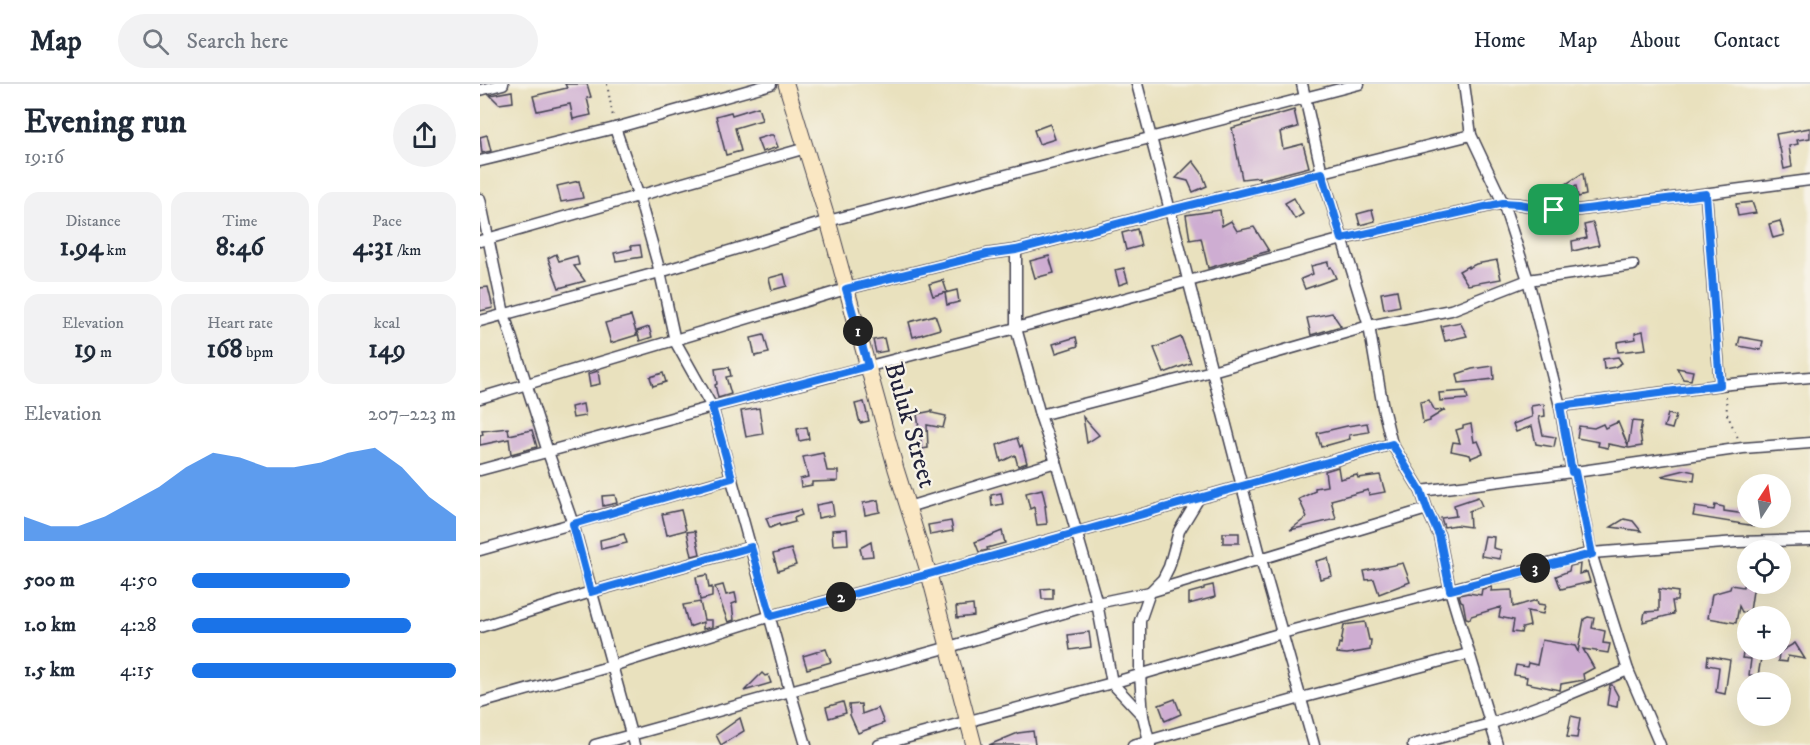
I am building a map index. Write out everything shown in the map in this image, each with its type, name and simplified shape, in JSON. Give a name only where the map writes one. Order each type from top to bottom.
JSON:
[{"type":"street","points":[[480,90],[504,84]]},
{"type":"street","points":[[480,161],[615,128],[771,84]]},
{"type":"street","name":"Buluk Street","points":[[786,84],[828,220],[908,507],[929,574],[974,745]]},
{"type":"street","points":[[1137,84],[1261,559],[1314,745]]},
{"type":"street","points":[[1302,84],[1322,173],[1369,326],[1383,408],[1392,444],[1421,491],[1439,535],[1450,590],[1497,745]]},
{"type":"street","points":[[480,321],[660,272],[828,220],[1359,84]]},
{"type":"street","points":[[1464,84],[1471,135],[1503,203],[1528,280],[1560,406],[1592,554],[1628,670],[1658,745]]},
{"type":"street","points":[[615,128],[639,197],[660,272],[675,341],[712,407],[806,745]]},
{"type":"street","points":[[480,398],[846,289],[987,254],[1016,250],[1471,135]]},
{"type":"street","points":[[484,240],[806,148]]},
{"type":"street","points":[[480,470],[1342,239],[1503,203],[1554,210],[1579,210],[1810,180]]},
{"type":"street","points":[[1706,194],[1725,385]]},
{"type":"street","points":[[480,199],[484,240],[504,314],[573,524],[632,741]]},
{"type":"street","points":[[1016,250],[1016,328],[1097,603],[1112,683],[1143,717]]},
{"type":"street","points":[[1040,415],[1212,371],[1369,326],[1451,310],[1528,280],[1633,266]]},
{"type":"street","points":[[1560,406],[1725,385],[1810,377]]},
{"type":"street","points":[[1421,491],[1743,448],[1810,443]]},
{"type":"street","points":[[480,704],[612,666],[771,616],[1392,444]]},
{"type":"street","points":[[908,507],[1056,462]]},
{"type":"street","points":[[480,550],[732,478]]},
{"type":"street","points":[[1149,743],[1143,717],[1140,621],[1150,592],[1163,579],[1169,567],[1179,531],[1199,498]]},
{"type":"street","points":[[595,745],[632,741],[790,691],[1097,603],[1150,592],[1427,509]]},
{"type":"street","points":[[879,745],[1112,683],[1282,633],[1592,554],[1737,542],[1810,540]]},
{"type":"street","points":[[480,627],[591,592],[751,547]]},
{"type":"street","points":[[1133,745],[1149,743],[1301,698],[1468,654]]},
{"type":"street","points":[[1413,745],[1490,724],[1628,670]]},
{"type":"path","points":[[607,84],[615,128]]},
{"type":"path","points":[[1725,385],[1727,414],[1743,448]]},
{"type":"building","points":[[565,84],[587,84],[591,97],[587,98],[591,115],[573,119],[570,104],[537,111],[533,96],[567,88]]},
{"type":"building","points":[[512,91],[513,102],[499,104],[490,95]]},
{"type":"building","points":[[758,107],[762,120],[735,128],[741,151],[726,155],[716,116],[731,112],[732,115]]},
{"type":"building","points":[[1294,110],[1298,127],[1280,132],[1283,149],[1303,144],[1309,167],[1259,180],[1259,177],[1242,179],[1232,128]]},
{"type":"building","points":[[1050,124],[1055,139],[1039,144],[1034,130]]},
{"type":"building","points":[[1810,128],[1810,138],[1797,140],[1798,144],[1789,146],[1792,167],[1784,169],[1776,134]]},
{"type":"building","points":[[487,135],[491,151],[482,153],[480,137]]},
{"type":"building","points":[[773,135],[778,147],[762,152],[757,139]]},
{"type":"building","points":[[1193,161],[1202,173],[1207,186],[1193,192],[1188,181],[1176,178]]},
{"type":"building","points":[[1583,173],[1586,195],[1578,197],[1576,186],[1562,192],[1560,188]]},
{"type":"building","points":[[579,181],[583,198],[561,202],[557,186]]},
{"type":"building","points":[[1294,198],[1303,214],[1295,219],[1285,203]]},
{"type":"building","points":[[1752,202],[1756,213],[1738,216],[1736,204]]},
{"type":"building","points":[[1220,210],[1222,226],[1231,221],[1237,231],[1254,227],[1269,251],[1208,268],[1201,238],[1190,240],[1186,215]]},
{"type":"building","points":[[1372,210],[1375,221],[1360,225],[1357,214]]},
{"type":"building","points":[[1780,221],[1784,235],[1773,238],[1769,224]]},
{"type":"building","points":[[1593,223],[1599,245],[1573,251],[1572,241],[1587,238],[1584,225]]},
{"type":"building","points":[[1137,229],[1141,246],[1126,250],[1122,233]]},
{"type":"building","points":[[640,245],[642,257],[616,261],[614,253]]},
{"type":"building","points":[[556,254],[559,261],[577,256],[579,265],[574,266],[585,281],[559,288],[548,258]]},
{"type":"building","points":[[1049,256],[1054,273],[1035,278],[1030,261]]},
{"type":"building","points":[[1497,260],[1501,279],[1468,285],[1459,271],[1468,266],[1468,268]]},
{"type":"building","points":[[1328,262],[1336,278],[1305,289],[1301,279],[1313,274],[1311,266]]},
{"type":"building","points":[[1124,268],[1128,282],[1119,285],[1115,270]]},
{"type":"building","points":[[784,274],[787,286],[772,290],[769,278]]},
{"type":"building","points":[[943,280],[947,292],[933,296],[929,284]]},
{"type":"building","points":[[488,287],[493,308],[480,311],[480,288]]},
{"type":"building","points":[[957,290],[959,302],[947,305],[945,293]]},
{"type":"building","points":[[1397,290],[1400,306],[1384,309],[1381,293]]},
{"type":"building","points":[[1332,313],[1341,326],[1311,335],[1307,318]]},
{"type":"building","points":[[935,315],[940,329],[913,337],[909,322]]},
{"type":"building","points":[[631,316],[637,335],[611,343],[605,323]]},
{"type":"building","points":[[1460,322],[1467,336],[1445,341],[1441,326]]},
{"type":"building","points":[[649,327],[652,337],[640,341],[637,331]]},
{"type":"building","points":[[1643,331],[1646,349],[1618,352],[1617,342],[1636,339],[1635,333]]},
{"type":"building","points":[[764,335],[769,353],[755,356],[751,338]]},
{"type":"building","points":[[1076,337],[1078,346],[1056,353],[1053,344]]},
{"type":"building","points":[[1181,337],[1191,363],[1164,373],[1154,348]]},
{"type":"building","points":[[1740,337],[1763,341],[1761,350],[1738,346]]},
{"type":"building","points":[[884,338],[887,351],[876,353],[873,340]]},
{"type":"building","points":[[1618,357],[1622,363],[1604,369],[1603,359]]},
{"type":"building","points":[[1493,366],[1494,379],[1459,383],[1457,374]]},
{"type":"building","points":[[729,367],[731,376],[726,377],[731,394],[718,398],[715,369]]},
{"type":"building","points":[[1677,368],[1693,371],[1691,380],[1683,379]]},
{"type":"building","points":[[598,371],[600,384],[590,386],[588,374]]},
{"type":"building","points":[[663,373],[666,382],[653,386],[650,377]]},
{"type":"building","points":[[1466,391],[1468,399],[1440,401],[1439,393]]},
{"type":"building","points":[[1429,400],[1435,411],[1445,410],[1430,421],[1423,423],[1420,402]]},
{"type":"building","points":[[864,402],[869,421],[860,423],[855,404]]},
{"type":"building","points":[[583,404],[585,416],[573,418],[571,407]]},
{"type":"building","points":[[1544,404],[1545,416],[1539,417],[1543,435],[1556,437],[1554,447],[1536,444],[1532,426],[1516,432],[1513,424],[1532,417],[1531,406]]},
{"type":"building","points":[[759,408],[763,434],[746,437],[741,411]]},
{"type":"building","points":[[932,411],[932,413],[946,416],[943,428],[927,425],[928,448],[922,449],[917,414]]},
{"type":"building","points":[[1668,414],[1676,416],[1672,429],[1664,427]]},
{"type":"building","points":[[1083,417],[1099,435],[1087,443]]},
{"type":"building","points":[[1632,421],[1642,422],[1640,432],[1642,446],[1629,448],[1608,444],[1608,448],[1598,446],[1599,442],[1577,438],[1579,426],[1594,428],[1603,424],[1605,428],[1618,422],[1628,446]]},
{"type":"building","points":[[1367,423],[1369,432],[1349,435],[1350,439],[1321,447],[1317,433]]},
{"type":"building","points":[[1471,424],[1474,442],[1478,441],[1483,453],[1471,458],[1470,455],[1451,451],[1453,442],[1460,443],[1456,430]]},
{"type":"building","points":[[807,427],[809,439],[799,441],[797,429]]},
{"type":"building","points":[[508,428],[509,435],[532,430],[537,447],[511,454],[509,439],[480,445],[482,431]]},
{"type":"building","points":[[1017,438],[1020,447],[1022,445],[1027,463],[1018,466],[1015,455],[1001,462],[997,445]]},
{"type":"building","points":[[823,453],[827,471],[838,471],[838,481],[812,482],[812,485],[801,487],[800,479],[808,477],[803,457]]},
{"type":"building","points":[[1338,467],[1340,479],[1357,475],[1358,478],[1380,475],[1385,492],[1369,495],[1368,490],[1331,500],[1336,519],[1290,530],[1307,517],[1299,499],[1315,491],[1315,488],[1327,486],[1325,471]]},
{"type":"building","points":[[1685,470],[1695,472],[1694,481],[1661,476]]},
{"type":"building","points":[[1042,489],[1047,524],[1037,525],[1034,507],[1030,509],[1026,493]]},
{"type":"building","points":[[1001,493],[1003,504],[992,506],[991,495]]},
{"type":"building","points":[[615,495],[617,503],[603,506],[602,496]]},
{"type":"building","points":[[1478,497],[1482,506],[1469,511],[1470,527],[1456,525],[1444,527],[1441,518],[1456,516],[1454,505]]},
{"type":"building","points":[[878,500],[880,512],[865,515],[863,503]]},
{"type":"building","points":[[832,502],[834,515],[818,518],[816,505]]},
{"type":"building","points":[[1715,505],[1724,507],[1724,511],[1737,513],[1737,523],[1693,516],[1695,507],[1714,510]]},
{"type":"building","points":[[681,510],[686,530],[667,535],[662,514]]},
{"type":"building","points":[[800,510],[802,515],[794,518],[795,522],[770,528],[766,518]]},
{"type":"building","points":[[1624,519],[1633,521],[1641,531],[1611,527]]},
{"type":"building","points":[[951,521],[953,531],[930,535],[928,525]]},
{"type":"building","points":[[847,529],[848,544],[833,545],[832,530]]},
{"type":"building","points":[[695,531],[700,554],[692,556],[687,532]]},
{"type":"building","points":[[1002,531],[1005,543],[979,552],[975,542]]},
{"type":"building","points":[[1223,533],[1239,533],[1239,543],[1223,543]]},
{"type":"building","points":[[624,534],[627,543],[601,549],[600,540]]},
{"type":"building","points":[[1485,536],[1494,537],[1493,548],[1501,550],[1500,559],[1481,556]]},
{"type":"building","points":[[871,542],[873,556],[862,557],[860,548]]},
{"type":"building","points":[[791,549],[796,565],[778,571],[773,554]]},
{"type":"building","points":[[1328,558],[1332,576],[1320,579],[1316,561]]},
{"type":"building","points":[[1403,563],[1410,582],[1379,594],[1374,579],[1366,580],[1364,571]]},
{"type":"building","points":[[1580,564],[1579,574],[1587,572],[1590,582],[1561,589],[1556,576],[1569,571],[1570,566]]},
{"type":"building","points":[[707,575],[709,588],[712,587],[712,597],[700,600],[696,577]]},
{"type":"building","points":[[723,585],[726,595],[735,593],[737,602],[732,604],[734,620],[728,622],[715,587]]},
{"type":"building","points":[[1213,585],[1215,597],[1189,604],[1189,593]]},
{"type":"building","points":[[1731,585],[1737,586],[1737,594],[1753,594],[1751,606],[1737,606],[1736,623],[1708,618],[1712,594],[1730,589]]},
{"type":"building","points":[[1492,587],[1491,591],[1512,590],[1513,607],[1537,600],[1538,604],[1545,605],[1543,614],[1527,611],[1530,626],[1522,628],[1521,633],[1512,632],[1514,620],[1499,617],[1501,607],[1471,616],[1470,619],[1466,618],[1459,595],[1468,593],[1481,595],[1482,589]]},
{"type":"building","points":[[1053,588],[1053,599],[1042,599],[1041,589]]},
{"type":"building","points":[[1659,589],[1678,592],[1677,601],[1672,601],[1674,614],[1643,622],[1645,612],[1659,611]]},
{"type":"building","points":[[700,602],[704,620],[712,620],[712,627],[703,629],[703,622],[689,627],[683,605]]},
{"type":"building","points":[[973,605],[974,616],[957,618],[956,607]]},
{"type":"building","points":[[1594,618],[1592,628],[1605,631],[1603,643],[1610,644],[1608,653],[1583,649],[1594,668],[1583,674],[1584,680],[1561,684],[1560,690],[1526,683],[1527,677],[1514,675],[1516,665],[1527,667],[1528,663],[1537,665],[1542,640],[1575,646],[1578,652],[1584,619]]},
{"type":"building","points":[[1365,622],[1369,640],[1371,640],[1370,650],[1347,654],[1337,653],[1344,625]]},
{"type":"building","points":[[1089,632],[1091,647],[1070,650],[1068,635]]},
{"type":"building","points":[[1795,643],[1805,659],[1791,657],[1791,645]]},
{"type":"building","points":[[826,649],[831,662],[807,669],[803,656]]},
{"type":"building","points":[[1708,656],[1730,660],[1725,694],[1716,692],[1719,667],[1707,665]]},
{"type":"building","points":[[1751,660],[1761,660],[1759,672],[1749,672]]},
{"type":"building","points":[[762,673],[765,676],[768,675],[771,683],[744,691]]},
{"type":"building","points":[[1610,685],[1618,696],[1617,707],[1607,705]]},
{"type":"building","points":[[1175,699],[1181,714],[1165,721],[1159,705]]},
{"type":"building","points":[[843,702],[846,713],[829,718],[826,707]]},
{"type":"building","points":[[861,704],[862,714],[878,708],[884,723],[858,733],[850,715],[849,705]]},
{"type":"building","points":[[1571,716],[1580,718],[1577,738],[1567,737]]},
{"type":"building","points":[[740,718],[744,731],[721,745],[716,735]]},
{"type":"building","points":[[1033,731],[1035,745],[989,745],[1018,733]]},
{"type":"route","points":[[1322,173],[1342,239],[1503,203],[1554,210],[1579,210],[1706,194],[1720,385],[1560,406],[1572,472],[1575,472],[1592,554],[1450,590],[1439,535],[1421,491],[1392,444],[771,616],[751,547],[591,592],[573,524],[732,478],[712,407],[868,366],[846,289],[987,254],[1016,250],[1322,173]]}]
